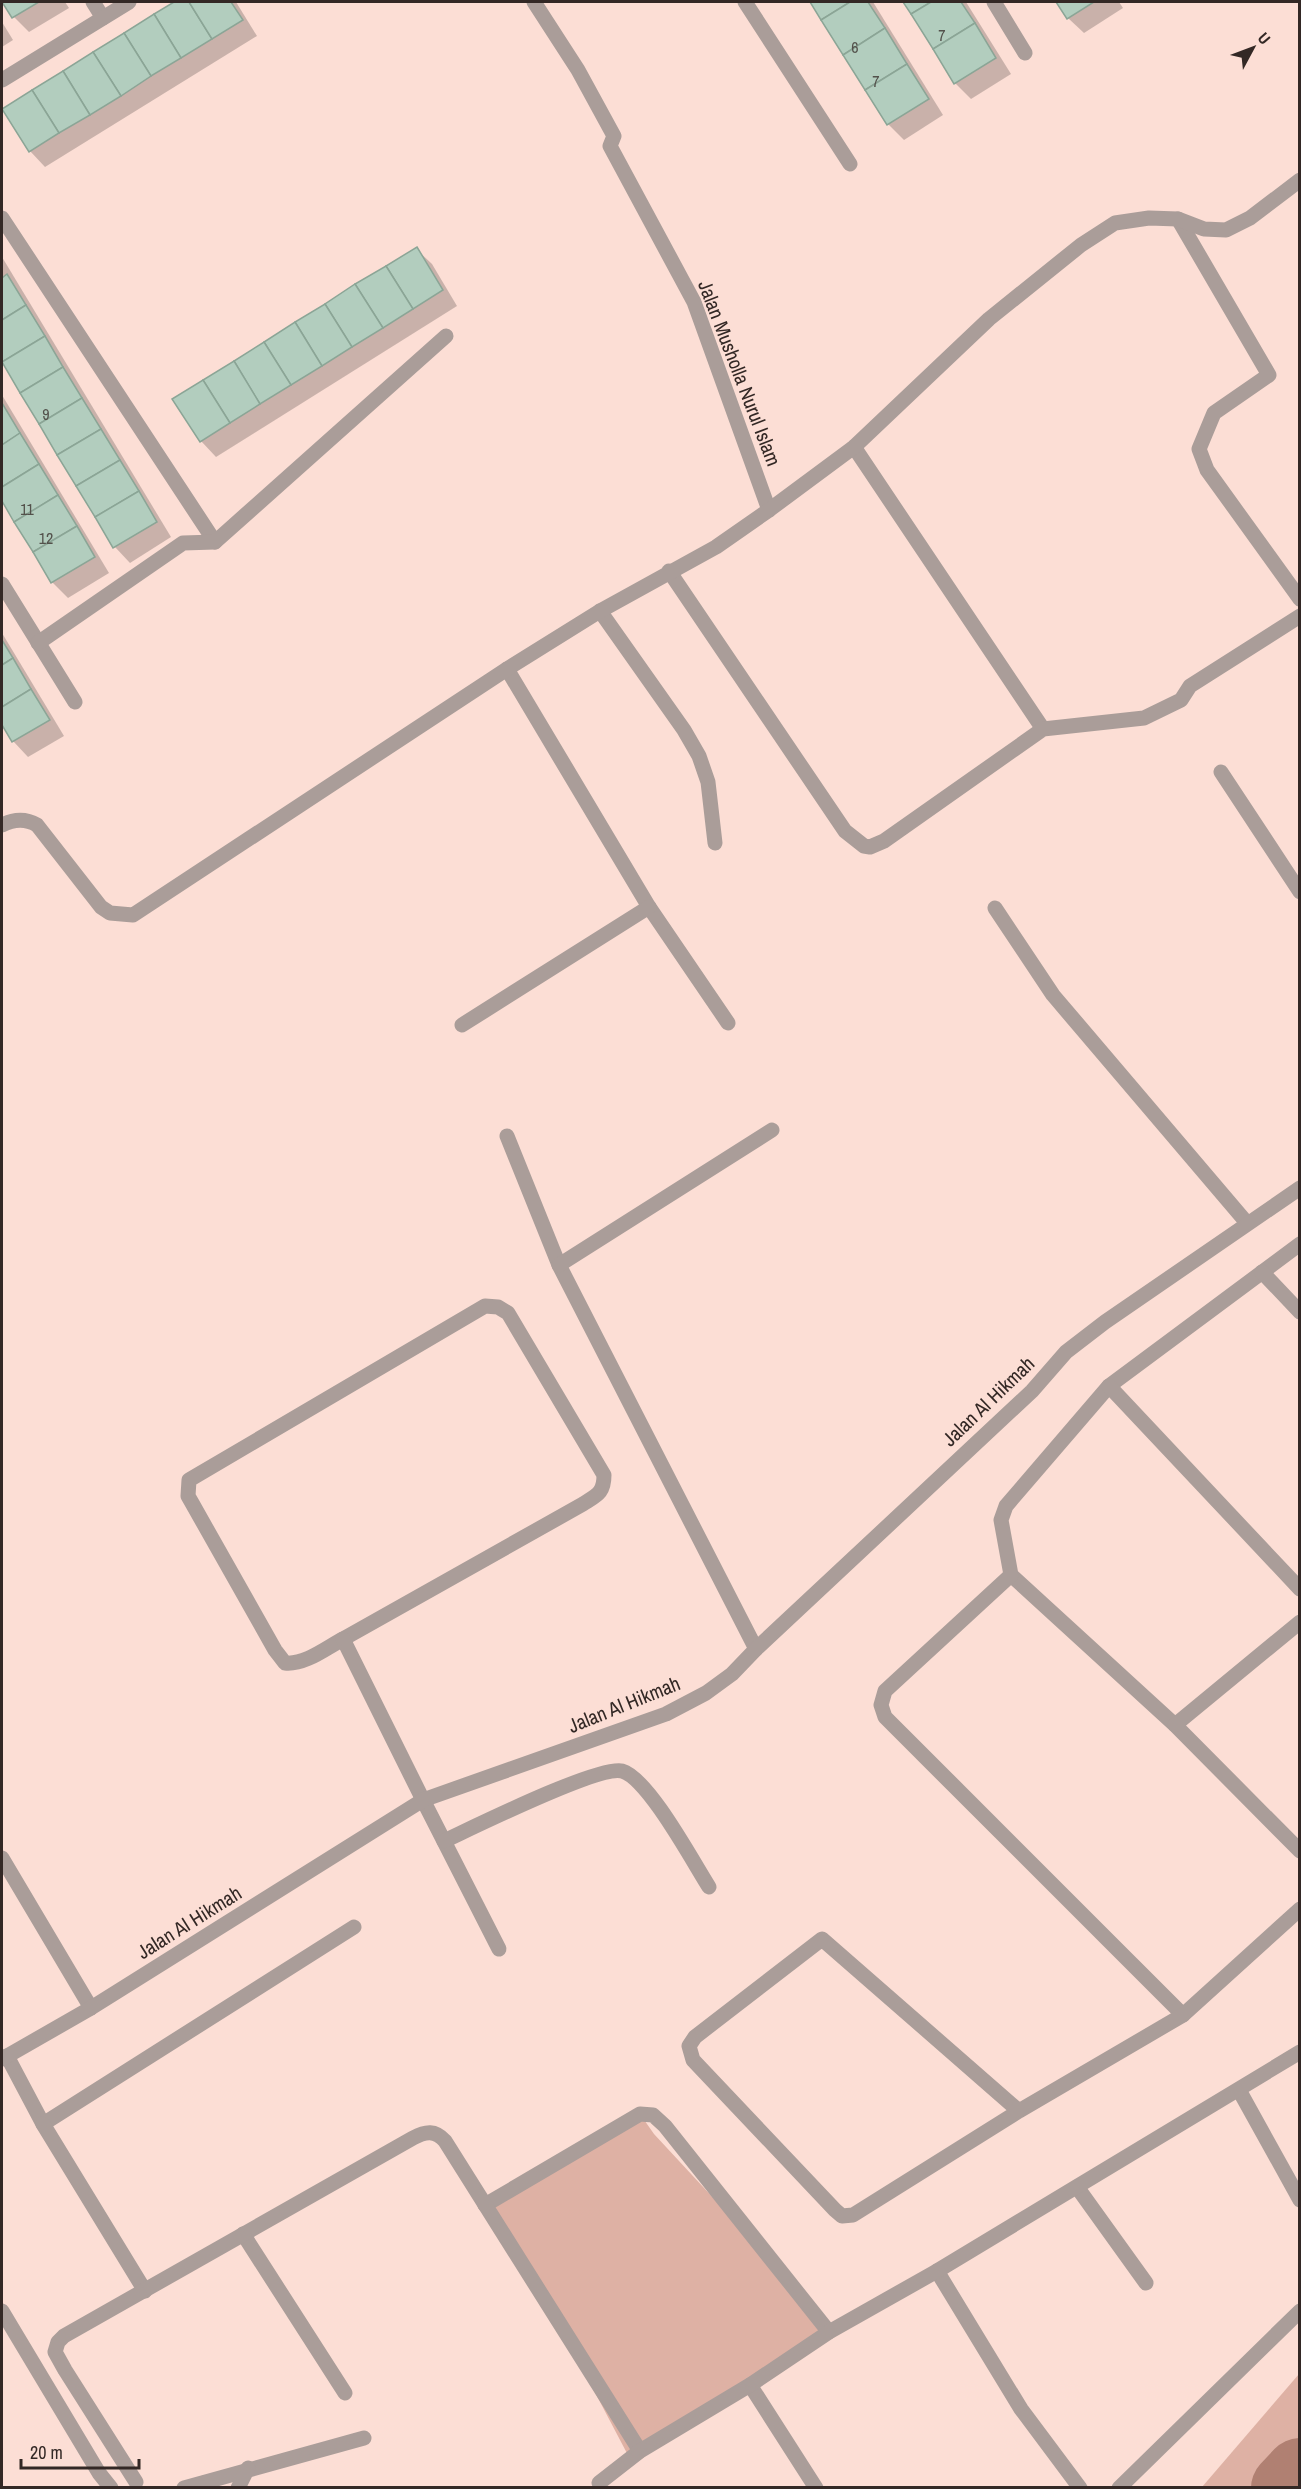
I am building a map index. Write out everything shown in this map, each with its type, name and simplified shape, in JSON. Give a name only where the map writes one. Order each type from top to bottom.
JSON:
[{"type":"street","points":[[93,2],[103,18]]},
{"type":"street","points":[[2,80],[129,2]]},
{"type":"street","name":"Jalan Musholla Nurul Islam","points":[[534,2],[578,70],[614,136],[610,146],[694,302],[769,510]]},
{"type":"street","points":[[745,2],[850,164]]},
{"type":"street","points":[[994,2],[1024,53]]},
{"type":"street","points":[[2,825],[16,820],[30,821],[37,825],[101,908],[110,913],[133,915],[507,669],[600,611],[716,547],[769,510],[854,447],[989,319],[1081,245],[1115,223],[1149,218],[1178,219],[1204,229],[1226,230],[1250,219],[1299,180]]},
{"type":"street","points":[[2,218],[215,542]]},
{"type":"street","points":[[1178,219],[1269,375],[1214,413],[1200,449],[1207,470],[1299,599]]},
{"type":"street","points":[[38,643],[183,543],[215,542],[446,336]]},
{"type":"street","points":[[854,447],[1043,729]]},
{"type":"street","points":[[669,571],[845,831],[864,846],[874,847],[1043,729],[1144,718],[1181,700],[1190,686],[1299,616]]},
{"type":"street","points":[[2,584],[75,702]]},
{"type":"street","points":[[600,611],[684,730],[699,756],[708,782],[715,843]]},
{"type":"street","points":[[507,669],[649,907],[728,1023]]},
{"type":"street","points":[[1221,772],[1299,892]]},
{"type":"street","points":[[462,1025],[649,907]]},
{"type":"street","points":[[995,908],[1053,995],[1247,1223]]},
{"type":"street","points":[[559,1265],[772,1130]]},
{"type":"street","points":[[507,1136],[559,1265],[756,1649]]},
{"type":"street","name":"Jalan Al Hikmah","points":[[4,2058],[92,2008],[423,1800],[666,1714],[706,1693],[732,1674],[1032,1391],[1066,1352],[1105,1322],[1299,1188]]},
{"type":"street","points":[[1299,1244],[1109,1386],[1002,1513],[1001,1520],[1011,1575],[1174,1725],[1299,1851]]},
{"type":"street","points":[[1262,1272],[1299,1312]]},
{"type":"street","points":[[485,1306],[498,1307],[508,1313],[520,1333],[604,1475],[604,1486],[598,1494],[583,1504],[343,1638],[293,1664],[285,1663],[279,1657],[188,1496],[189,1480],[469,1314],[485,1306]]},
{"type":"street","points":[[1109,1386],[1299,1589]]},
{"type":"street","points":[[1011,1575],[885,1691],[881,1705],[885,1717],[1183,2015]]},
{"type":"street","points":[[1174,1725],[1299,1622]]},
{"type":"street","points":[[343,1638],[499,1949]]},
{"type":"street","points":[[444,1841],[592,1776],[608,1771],[622,1771],[638,1782],[651,1796],[709,1887]]},
{"type":"street","points":[[2,1858],[92,2008]]},
{"type":"street","points":[[1019,2111],[822,1939],[695,2037],[689,2046],[693,2060],[842,2216],[853,2215],[1019,2111],[1183,2015],[1299,1909]]},
{"type":"street","points":[[43,2124],[354,1926]]},
{"type":"street","points":[[599,2483],[640,2451],[750,2385],[829,2332],[937,2271],[1299,2052]]},
{"type":"street","points":[[4,2058],[145,2291]]},
{"type":"street","points":[[1239,2090],[1299,2200]]},
{"type":"street","points":[[485,2205],[640,2114],[652,2115],[665,2126],[829,2332]]},
{"type":"street","points":[[136,2482],[92,2416],[55,2352],[58,2342],[64,2336],[413,2138],[431,2132],[439,2134],[446,2140],[640,2451]]},
{"type":"street","points":[[1077,2187],[1146,2283]]},
{"type":"street","points":[[243,2234],[345,2393]]},
{"type":"street","points":[[937,2271],[1021,2409],[1080,2487]]},
{"type":"street","points":[[2,2311],[99,2474],[111,2487]]},
{"type":"street","points":[[1119,2487],[1299,2311]]},
{"type":"street","points":[[750,2385],[816,2487]]},
{"type":"street","points":[[184,2487],[364,2438]]},
{"type":"street","points":[[238,2487],[248,2468]]},
{"type":"shaded area","points":[[640,2114],[654,2134],[780,2270],[829,2332],[630,2459],[557,2320],[485,2205]]},
{"type":"shaded area","points":[[1299,2374],[1299,2487],[1202,2487]]},
{"type":"building","points":[[2,2],[39,2],[12,18]]},
{"type":"building","points":[[174,2],[189,2],[212,39],[181,58],[154,14]]},
{"type":"building","points":[[189,2],[231,2],[243,20],[212,39]]},
{"type":"building","points":[[810,2],[850,2],[821,20]]},
{"type":"building","points":[[850,2],[868,2],[885,28],[843,55],[821,20]]},
{"type":"building","points":[[903,2],[931,2],[911,14]]},
{"type":"building","points":[[931,2],[961,2],[975,23],[933,49],[911,14]]},
{"type":"building","points":[[1056,2],[1094,2],[1067,19]]},
{"type":"building","points":[[154,14],[181,58],[151,76],[124,33]]},
{"type":"building","points":[[975,23],[996,58],[954,84],[933,49]]},
{"type":"building","points":[[885,28],[907,64],[865,90],[843,55]]},
{"type":"building","points":[[124,33],[151,76],[121,96],[93,52]]},
{"type":"building","points":[[93,52],[121,96],[90,115],[63,71]]},
{"type":"building","points":[[907,64],[929,99],[887,125],[865,90]]},
{"type":"building","points":[[63,71],[90,115],[59,133],[32,90]]},
{"type":"building","points":[[32,90],[59,133],[29,152],[2,109]]},
{"type":"building","points":[[417,247],[443,290],[413,309],[386,266]]},
{"type":"building","points":[[386,266],[413,309],[383,328],[355,284]]},
{"type":"building","points":[[7,274],[26,305],[2,320],[2,278]]},
{"type":"building","points":[[355,284],[383,328],[352,347],[325,304]]},
{"type":"building","points":[[325,304],[352,347],[322,366],[295,322]]},
{"type":"building","points":[[26,305],[45,336],[2,362],[2,320]]},
{"type":"building","points":[[295,322],[322,366],[291,385],[264,342]]},
{"type":"building","points":[[45,336],[63,367],[20,393],[2,362]]},
{"type":"building","points":[[264,342],[291,385],[260,404],[234,361]]},
{"type":"building","points":[[234,361],[260,404],[230,423],[203,380]]},
{"type":"building","points":[[63,367],[82,398],[39,424],[20,393]]},
{"type":"building","points":[[203,380],[230,423],[200,442],[172,399]]},
{"type":"building","points":[[82,398],[101,429],[57,455],[39,424]]},
{"type":"building","points":[[2,403],[20,433],[2,445]]},
{"type":"building","points":[[101,429],[120,460],[76,486],[57,455]]},
{"type":"building","points":[[20,433],[39,464],[2,487],[2,445]]},
{"type":"building","points":[[120,460],[139,491],[95,517],[76,486]]},
{"type":"building","points":[[39,464],[58,495],[14,522],[2,501],[2,487]]},
{"type":"building","points":[[139,491],[157,522],[113,548],[95,517]]},
{"type":"building","points":[[58,495],[77,526],[33,552],[14,522]]},
{"type":"building","points":[[77,526],[95,557],[51,583],[33,552]]},
{"type":"building","points":[[2,640],[13,658],[2,665]]},
{"type":"building","points":[[13,658],[31,689],[2,707],[2,665]]},
{"type":"building","points":[[31,689],[50,720],[12,742],[2,725],[2,707]]},
{"type":"waterway","points":[[1286,2488],[1300,2473]]}]
